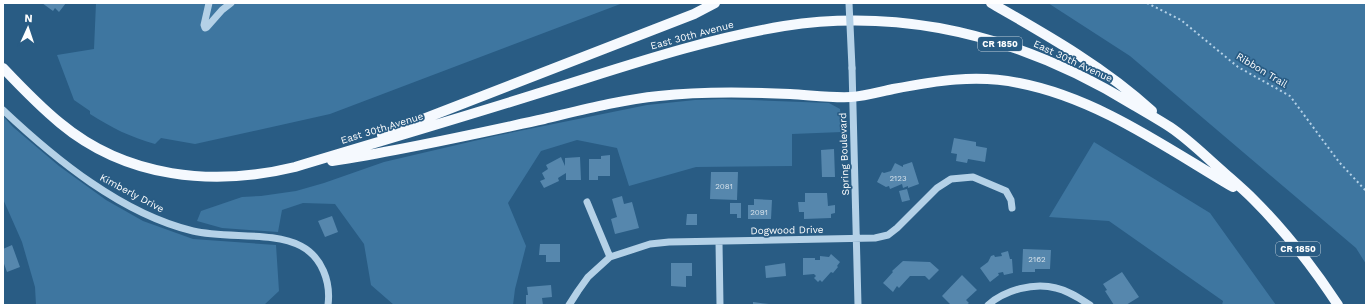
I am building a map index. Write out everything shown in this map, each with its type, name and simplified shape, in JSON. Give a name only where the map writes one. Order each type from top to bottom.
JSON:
[{"type":"main road","points":[[331,156],[495,90],[694,14],[715,3]]},
{"type":"main road","points":[[991,3],[1079,55],[1132,94],[1171,128]]},
{"type":"main road","name":"East 30th Avenue","points":[[3,68],[24,91],[60,123],[83,139],[122,160],[164,172],[204,177],[254,175],[295,167],[708,42],[785,26],[811,23],[865,20],[935,27],[976,36],[1017,49],[1052,63],[1091,81],[1171,128],[1193,145],[1252,198],[1294,244],[1318,275],[1338,305]]},
{"type":"main road","points":[[295,167],[419,146],[618,102],[658,96],[698,93],[852,96],[932,82],[962,79],[988,79],[1018,82],[1066,96],[1097,109],[1129,125],[1252,198]]},
{"type":"street","points":[[209,3],[204,25],[205,28],[231,3]]},
{"type":"street","name":"Spring Boulevard","points":[[849,3],[858,305]]},
{"type":"street","name":"Kimberly Drive","points":[[3,110],[52,154],[86,180],[142,212],[192,231],[212,235],[272,238],[288,241],[302,246],[311,253],[324,271],[329,294],[328,305]]},
{"type":"street","name":"Dogwood Drive","points":[[569,305],[588,277],[610,257],[650,244],[669,242],[875,238],[888,235],[937,188],[951,179],[973,177],[1006,191],[1011,200],[1012,208]]},
{"type":"street","points":[[587,202],[610,257]]},
{"type":"street","points":[[719,242],[720,305]]},
{"type":"street","points":[[988,305],[996,298],[1034,286],[1056,288],[1076,295],[1090,305]]},
{"type":"path","name":"Ribbon Trail","points":[[1147,3],[1181,20],[1238,67],[1290,96],[1339,162],[1366,191]]},
{"type":"shaded area","points":[[96,3],[623,3],[330,114],[195,144],[161,138],[155,144],[121,132],[106,124],[90,114],[90,111],[74,100],[57,55],[94,49]]},
{"type":"shaded area","points":[[1048,3],[1366,3],[1366,264],[1356,248],[1130,56]]},
{"type":"shaded area","points":[[722,99],[829,103],[840,109],[842,132],[792,134],[792,166],[696,167],[629,186],[617,148],[577,140],[541,151],[508,203],[526,246],[515,289],[513,305],[394,305],[371,285],[364,244],[335,204],[303,203],[282,210],[278,232],[222,228],[197,221],[201,211],[242,197],[296,191],[384,162],[495,136],[647,105]]},
{"type":"shaded area","points":[[3,116],[13,127],[59,166],[106,200],[143,221],[193,239],[276,245],[279,291],[264,305],[36,305],[35,287],[22,242],[3,199]]},
{"type":"shaded area","points":[[1094,142],[1210,213],[1276,305],[1222,305],[1223,301],[1109,221],[1049,217]]},
{"type":"building","points":[[42,3],[66,3],[59,12],[55,8],[53,11]]},
{"type":"building","points":[[954,138],[976,142],[976,146],[987,148],[985,162],[968,159],[967,163],[956,161],[957,154],[951,153]]},
{"type":"building","points":[[834,149],[835,177],[822,177],[821,150]]},
{"type":"building","points":[[610,155],[610,176],[598,176],[598,180],[589,180],[589,159],[601,159],[601,156]]},
{"type":"building","points":[[561,157],[565,166],[565,158],[580,157],[581,180],[566,180],[566,173],[558,178],[559,181],[544,188],[540,181],[545,179],[542,173],[548,169],[546,165]]},
{"type":"building","points":[[912,162],[919,184],[908,188],[908,186],[903,188],[902,184],[890,189],[889,186],[886,187],[877,182],[882,172],[884,173],[891,171],[895,163],[903,167],[903,165]]},
{"type":"building","points":[[711,172],[738,172],[737,200],[710,199]]},
{"type":"building","points":[[907,189],[910,200],[902,202],[899,191]]},
{"type":"building","points":[[805,193],[827,193],[828,206],[835,205],[835,213],[831,214],[831,218],[804,219],[804,212],[799,212],[798,202],[805,202]]},
{"type":"building","points":[[622,196],[624,204],[632,202],[639,228],[615,234],[611,219],[617,217],[612,199]]},
{"type":"building","points":[[754,199],[772,200],[771,219],[748,219],[748,205],[754,205]]},
{"type":"building","points":[[730,203],[741,203],[741,218],[737,218],[737,214],[730,214]]},
{"type":"building","points":[[687,214],[697,214],[697,225],[686,225]]},
{"type":"building","points":[[332,216],[338,232],[325,237],[318,221]]},
{"type":"building","points":[[540,244],[560,244],[560,262],[546,262],[546,255],[539,255]]},
{"type":"building","points":[[12,245],[20,267],[7,272],[3,261],[3,249]]},
{"type":"building","points":[[1023,249],[1051,250],[1050,269],[1035,269],[1035,272],[1022,272]]},
{"type":"building","points":[[1008,251],[1010,259],[1012,259],[1013,273],[1004,275],[1003,272],[998,273],[999,275],[990,282],[980,268],[988,262],[991,256],[1002,256],[1001,253]]},
{"type":"building","points":[[831,254],[840,262],[833,273],[831,272],[822,282],[820,280],[818,282],[814,278],[816,276],[814,274],[803,275],[803,258],[815,258],[815,260],[820,260],[820,256],[829,257]]},
{"type":"building","points":[[903,261],[930,262],[939,270],[929,280],[925,276],[910,276],[899,288],[897,286],[893,292],[883,283],[893,272],[892,271]]},
{"type":"building","points":[[671,263],[692,263],[692,276],[686,276],[686,287],[671,286]]},
{"type":"building","points":[[785,263],[786,276],[766,278],[765,266]]},
{"type":"building","points":[[1122,272],[1139,297],[1126,305],[1114,305],[1105,291],[1107,290],[1103,284]]},
{"type":"building","points":[[962,275],[977,290],[966,300],[969,303],[966,305],[951,305],[942,296]]},
{"type":"building","points":[[551,285],[552,297],[542,298],[543,305],[526,305],[526,295],[528,295],[527,287]]},
{"type":"building","points":[[753,302],[769,304],[753,305]]}]
